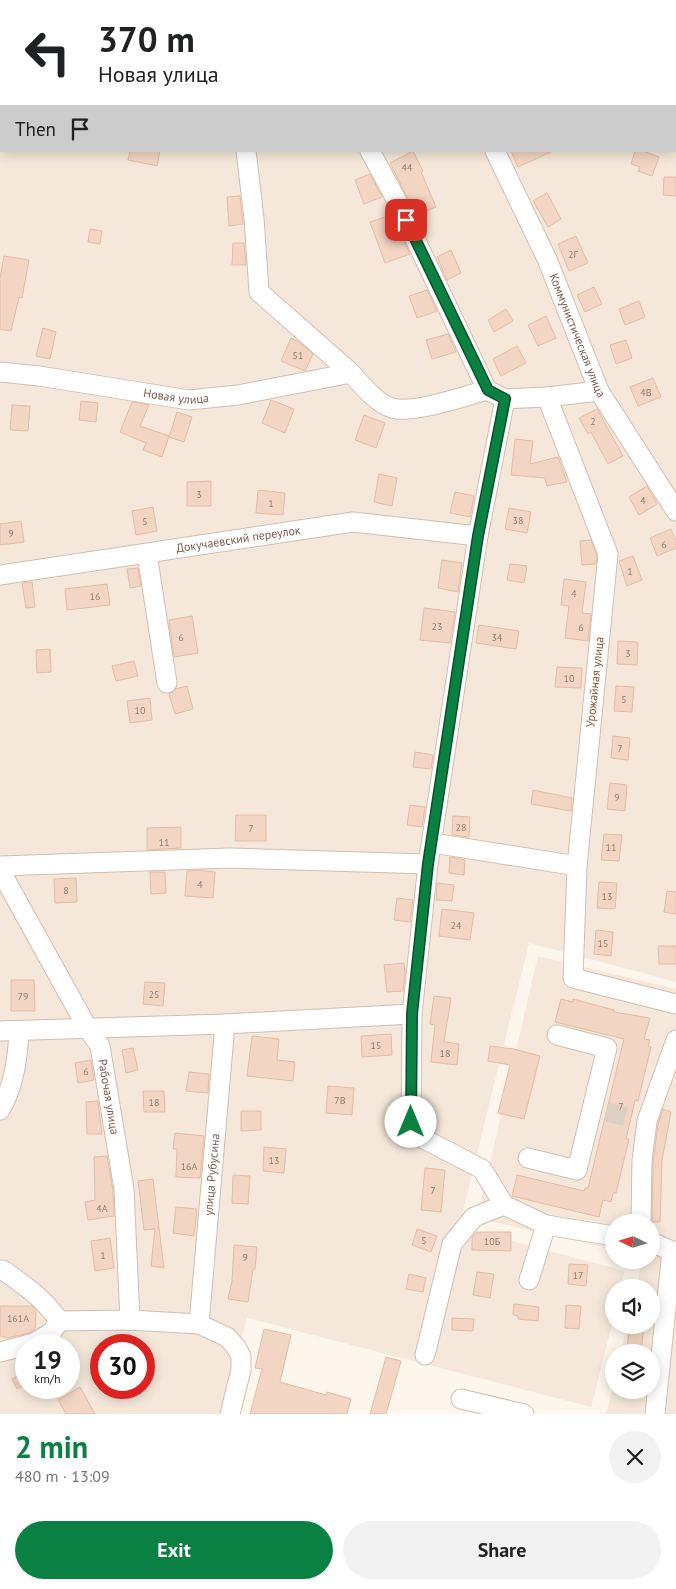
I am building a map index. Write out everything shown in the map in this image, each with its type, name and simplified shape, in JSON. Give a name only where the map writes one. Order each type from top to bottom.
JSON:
[{"type":"street","points":[[246,152],[254,218],[259,292],[351,373],[376,399],[392,408],[414,408],[488,390]]},
{"type":"street","points":[[371,152],[398,204],[488,390],[505,399],[547,397],[600,390]]},
{"type":"street","name":"Коммунистическая улица","points":[[495,152],[547,259],[600,390],[676,511]]},
{"type":"street","name":"Новая улица","points":[[0,372],[39,376],[189,400],[238,395],[351,373]]},
{"type":"street","name":"Урожайная улица","points":[[547,397],[608,554],[577,866],[573,978],[676,1004]]},
{"type":"street","points":[[505,399],[478,536],[433,843],[428,864],[412,1014],[411,1122],[422,1138],[482,1169],[504,1205],[546,1225],[605,1235]]},
{"type":"street","name":"Докучаевский переулок","points":[[0,575],[353,522],[478,536]]},
{"type":"street","points":[[147,554],[167,682]]},
{"type":"street","points":[[433,843],[577,866]]},
{"type":"street","points":[[0,866],[230,858],[428,864]]},
{"type":"street","name":"Рабочая улица","points":[[0,870],[88,1029],[100,1046],[124,1190],[130,1320]]},
{"type":"street","points":[[0,1031],[225,1024],[412,1014]]},
{"type":"street","name":"улица Рубусина","points":[[199,1324],[225,1024]]},
{"type":"street","points":[[0,1110],[8,1095],[18,1050],[19,1031]]},
{"type":"street","points":[[528,1158],[577,1170],[600,1110],[607,1048],[557,1035]]},
{"type":"street","points":[[641,1214],[642,1161],[639,1119],[676,1040]]},
{"type":"street","points":[[425,1355],[452,1244],[474,1217],[504,1205]]},
{"type":"street","points":[[529,1280],[546,1225]]},
{"type":"street","points":[[655,1414],[674,1251],[660,1246]]},
{"type":"street","points":[[0,1270],[3,1270],[32,1290],[59,1321]]},
{"type":"street","points":[[59,1321],[130,1320],[199,1324],[228,1337],[240,1356],[241,1370],[230,1414]]},
{"type":"street","points":[[0,1352],[34,1343],[52,1332],[59,1321]]},
{"type":"street","points":[[461,1399],[524,1414]]},
{"type":"shaded area","points":[[0,152],[676,152],[676,982],[529,943],[459,1227],[605,1266],[605,1269],[625,1271],[623,1279],[605,1279],[605,1334],[610,1334],[607,1344],[605,1344],[605,1352],[591,1407],[247,1318],[223,1414],[0,1414]]},
{"type":"shaded area","points":[[538,956],[676,989],[676,1414],[606,1414],[610,1399],[660,1399],[660,1344],[623,1344],[625,1334],[660,1334],[660,1279],[638,1279],[640,1269],[660,1269],[660,1214],[605,1214],[605,1248],[477,1218]]},
{"type":"building","points":[[130,152],[160,152],[157,166],[128,160]]},
{"type":"building","points":[[414,152],[423,171],[421,172],[436,207],[416,215],[390,163]]},
{"type":"building","points":[[511,152],[551,152],[518,167]]},
{"type":"building","points":[[635,152],[646,152],[659,157],[652,176],[638,171],[640,167],[631,164]]},
{"type":"building","points":[[370,174],[382,197],[364,204],[355,180]]},
{"type":"building","points":[[664,177],[676,177],[676,196],[663,195]]},
{"type":"building","points":[[547,193],[561,219],[548,227],[533,201]]},
{"type":"building","points":[[240,196],[243,224],[229,226],[227,197]]},
{"type":"building","points":[[391,215],[410,254],[385,263],[370,222]]},
{"type":"building","points":[[90,229],[102,231],[100,244],[88,242]]},
{"type":"building","points":[[576,236],[588,263],[569,271],[558,244]]},
{"type":"building","points":[[233,243],[244,243],[246,265],[232,265]]},
{"type":"building","points":[[451,250],[461,273],[447,280],[437,257]]},
{"type":"building","points":[[4,256],[29,260],[22,298],[19,297],[11,331],[0,329],[0,278]]},
{"type":"building","points":[[594,287],[602,304],[585,312],[577,295]]},
{"type":"building","points":[[427,290],[437,311],[417,318],[409,296]]},
{"type":"building","points":[[639,301],[645,317],[625,325],[619,309]]},
{"type":"building","points":[[506,309],[513,321],[494,332],[488,320]]},
{"type":"building","points":[[546,316],[556,338],[538,346],[528,325]]},
{"type":"building","points":[[43,328],[56,332],[50,359],[36,356]]},
{"type":"building","points":[[448,334],[456,352],[432,359],[426,340]]},
{"type":"building","points":[[291,338],[313,354],[305,371],[281,361]]},
{"type":"building","points":[[626,340],[632,358],[616,364],[610,345]]},
{"type":"building","points":[[517,346],[526,363],[501,376],[493,359]]},
{"type":"building","points":[[653,378],[661,397],[638,406],[630,387]]},
{"type":"building","points":[[271,400],[294,409],[285,433],[262,423]]},
{"type":"building","points":[[81,401],[98,403],[96,422],[79,420]]},
{"type":"building","points":[[132,402],[149,405],[140,426],[169,436],[162,457],[143,450],[146,443],[120,432]]},
{"type":"building","points":[[12,405],[30,406],[28,431],[10,430]]},
{"type":"building","points":[[597,409],[623,456],[608,464],[591,432],[588,434],[579,418]]},
{"type":"building","points":[[177,412],[192,417],[184,442],[169,437]]},
{"type":"building","points":[[364,415],[385,423],[376,448],[355,440]]},
{"type":"building","points":[[515,439],[533,441],[530,464],[558,457],[567,482],[547,486],[545,478],[511,475]]},
{"type":"building","points":[[379,474],[397,478],[392,506],[374,502]]},
{"type":"building","points":[[211,481],[211,506],[187,506],[187,482]]},
{"type":"building","points":[[647,486],[657,504],[639,515],[629,497]]},
{"type":"building","points":[[258,490],[285,493],[283,515],[256,513]]},
{"type":"building","points":[[455,492],[474,496],[470,517],[450,513]]},
{"type":"building","points":[[153,507],[157,531],[136,535],[132,511]]},
{"type":"building","points":[[509,508],[531,512],[527,533],[505,529]]},
{"type":"building","points":[[21,521],[24,542],[0,545],[0,524]]},
{"type":"building","points":[[671,529],[676,541],[676,548],[657,556],[650,538]]},
{"type":"building","points":[[591,540],[597,556],[596,564],[582,565],[580,541]]},
{"type":"building","points":[[633,556],[642,580],[627,586],[619,561]]},
{"type":"building","points":[[442,560],[462,563],[458,592],[438,588]]},
{"type":"building","points":[[510,564],[527,566],[524,583],[507,580]]},
{"type":"building","points":[[138,568],[141,586],[130,588],[127,569]]},
{"type":"building","points":[[564,579],[586,582],[582,613],[591,614],[588,641],[565,638],[569,606],[561,605]]},
{"type":"building","points":[[32,582],[35,607],[26,608],[22,583]]},
{"type":"building","points":[[107,584],[110,605],[67,610],[65,589]]},
{"type":"building","points":[[424,608],[455,612],[450,643],[420,640]]},
{"type":"building","points":[[192,616],[198,653],[174,657],[169,620]]},
{"type":"building","points":[[479,625],[519,631],[516,649],[476,643]]},
{"type":"building","points":[[618,641],[638,642],[637,665],[617,664]]},
{"type":"building","points":[[50,649],[51,672],[37,673],[36,650]]},
{"type":"building","points":[[134,661],[138,676],[116,681],[112,666]]},
{"type":"building","points":[[557,667],[582,668],[581,688],[555,687]]},
{"type":"building","points":[[187,686],[193,709],[175,714],[169,694],[176,689]]},
{"type":"building","points":[[616,686],[634,687],[632,712],[614,711]]},
{"type":"building","points":[[150,698],[152,720],[130,723],[127,701]]},
{"type":"building","points":[[613,736],[630,738],[628,760],[611,758]]},
{"type":"building","points":[[415,752],[433,755],[431,769],[413,767]]},
{"type":"building","points":[[610,783],[627,785],[625,811],[607,809]]},
{"type":"building","points":[[533,790],[572,798],[571,811],[531,804]]},
{"type":"building","points":[[410,805],[425,807],[422,827],[407,825]]},
{"type":"building","points":[[236,815],[266,815],[266,841],[235,841]]},
{"type":"building","points":[[453,816],[470,817],[469,837],[452,835]]},
{"type":"building","points":[[181,827],[181,848],[147,850],[147,828]]},
{"type":"building","points":[[604,834],[622,835],[619,861],[601,860]]},
{"type":"building","points":[[450,857],[465,860],[464,875],[449,873]]},
{"type":"building","points":[[187,871],[215,872],[213,898],[185,896]]},
{"type":"building","points":[[150,872],[165,872],[166,893],[151,894]]},
{"type":"building","points":[[76,878],[77,902],[55,903],[54,879]]},
{"type":"building","points":[[599,882],[617,883],[615,909],[597,908]]},
{"type":"building","points":[[437,883],[454,885],[452,901],[436,900]]},
{"type":"building","points":[[667,891],[676,892],[676,914],[664,912]]},
{"type":"building","points":[[397,898],[413,900],[410,922],[394,920]]},
{"type":"building","points":[[442,909],[474,913],[470,940],[439,936]]},
{"type":"building","points":[[596,930],[613,932],[611,956],[594,954]]},
{"type":"building","points":[[658,946],[676,946],[676,964],[659,964]]},
{"type":"building","points":[[404,963],[403,991],[387,992],[384,965]]},
{"type":"building","points":[[11,980],[34,980],[35,1011],[11,1011]]},
{"type":"building","points":[[145,982],[165,983],[163,1006],[143,1004]]},
{"type":"building","points":[[434,996],[451,998],[444,1042],[459,1044],[457,1065],[431,1062],[435,1025],[430,1024]]},
{"type":"building","points":[[561,999],[573,1002],[573,999],[614,1010],[614,1012],[650,1018],[644,1039],[650,1040],[648,1046],[651,1047],[638,1101],[635,1100],[626,1139],[629,1139],[616,1193],[613,1193],[611,1202],[603,1200],[599,1217],[512,1196],[517,1175],[584,1191],[585,1188],[588,1188],[624,1039],[555,1022]]},
{"type":"building","points":[[391,1034],[392,1055],[362,1057],[361,1036]]},
{"type":"building","points":[[252,1036],[279,1039],[277,1060],[295,1062],[293,1081],[247,1076]]},
{"type":"building","points":[[490,1046],[514,1049],[540,1056],[524,1119],[498,1113],[510,1065],[488,1061]]},
{"type":"building","points":[[133,1048],[138,1070],[126,1073],[122,1050]]},
{"type":"building","points":[[91,1060],[94,1080],[78,1083],[75,1063]]},
{"type":"building","points":[[189,1072],[209,1074],[208,1093],[186,1091]]},
{"type":"building","points":[[328,1086],[354,1088],[352,1115],[326,1113]]},
{"type":"building","points":[[143,1091],[164,1091],[165,1112],[144,1112]]},
{"type":"building","points":[[98,1101],[102,1134],[87,1134],[86,1102]]},
{"type":"building","points":[[663,1109],[671,1112],[662,1160],[660,1222],[660,1214],[652,1214],[653,1162],[658,1124]]},
{"type":"building","points":[[241,1111],[261,1111],[261,1130],[241,1131]]},
{"type":"building","points":[[175,1133],[204,1136],[200,1178],[176,1177],[177,1149],[173,1149]]},
{"type":"building","points":[[264,1147],[286,1149],[284,1173],[263,1171]]},
{"type":"building","points":[[107,1156],[113,1190],[114,1216],[88,1220],[85,1202],[95,1200],[94,1157]]},
{"type":"building","points":[[425,1168],[445,1170],[441,1212],[421,1210]]},
{"type":"building","points":[[233,1175],[250,1176],[248,1204],[232,1203]]},
{"type":"building","points":[[153,1179],[164,1268],[151,1266],[155,1229],[144,1230],[138,1181]]},
{"type":"building","points":[[176,1207],[197,1209],[194,1236],[173,1233]]},
{"type":"building","points":[[417,1229],[437,1236],[431,1252],[412,1245]]},
{"type":"building","points":[[477,1232],[511,1232],[511,1251],[472,1250],[472,1237]]},
{"type":"building","points":[[110,1238],[114,1268],[95,1271],[91,1241]]},
{"type":"building","points":[[234,1245],[257,1247],[255,1269],[253,1269],[248,1302],[228,1299],[232,1281]]},
{"type":"building","points":[[569,1264],[588,1265],[586,1286],[568,1284]]},
{"type":"building","points":[[477,1272],[494,1274],[490,1298],[473,1295]]},
{"type":"building","points":[[409,1274],[426,1278],[423,1292],[406,1289]]},
{"type":"building","points":[[514,1304],[539,1307],[538,1321],[518,1319],[518,1316],[513,1315]]},
{"type":"building","points":[[566,1305],[581,1306],[579,1329],[565,1328]]},
{"type":"building","points":[[0,1306],[32,1306],[36,1311],[35,1329],[29,1333],[15,1334],[15,1336],[7,1338],[0,1336]]},
{"type":"building","points":[[452,1318],[474,1319],[473,1331],[452,1330]]},
{"type":"building","points":[[264,1329],[291,1335],[280,1382],[326,1395],[327,1392],[351,1399],[347,1414],[250,1414],[262,1369],[255,1368]]},
{"type":"building","points":[[628,1334],[643,1334],[642,1344],[628,1344]]},
{"type":"building","points":[[386,1357],[401,1361],[386,1414],[370,1414]]},
{"type":"building","points":[[80,1387],[95,1414],[66,1414],[58,1400],[80,1399]]},
{"type":"tunnel","points":[[607,1112],[631,1118]]},
{"type":"route","points":[[406,220],[488,390],[505,399],[478,536],[433,843],[428,864],[412,1014],[411,1122]]}]
